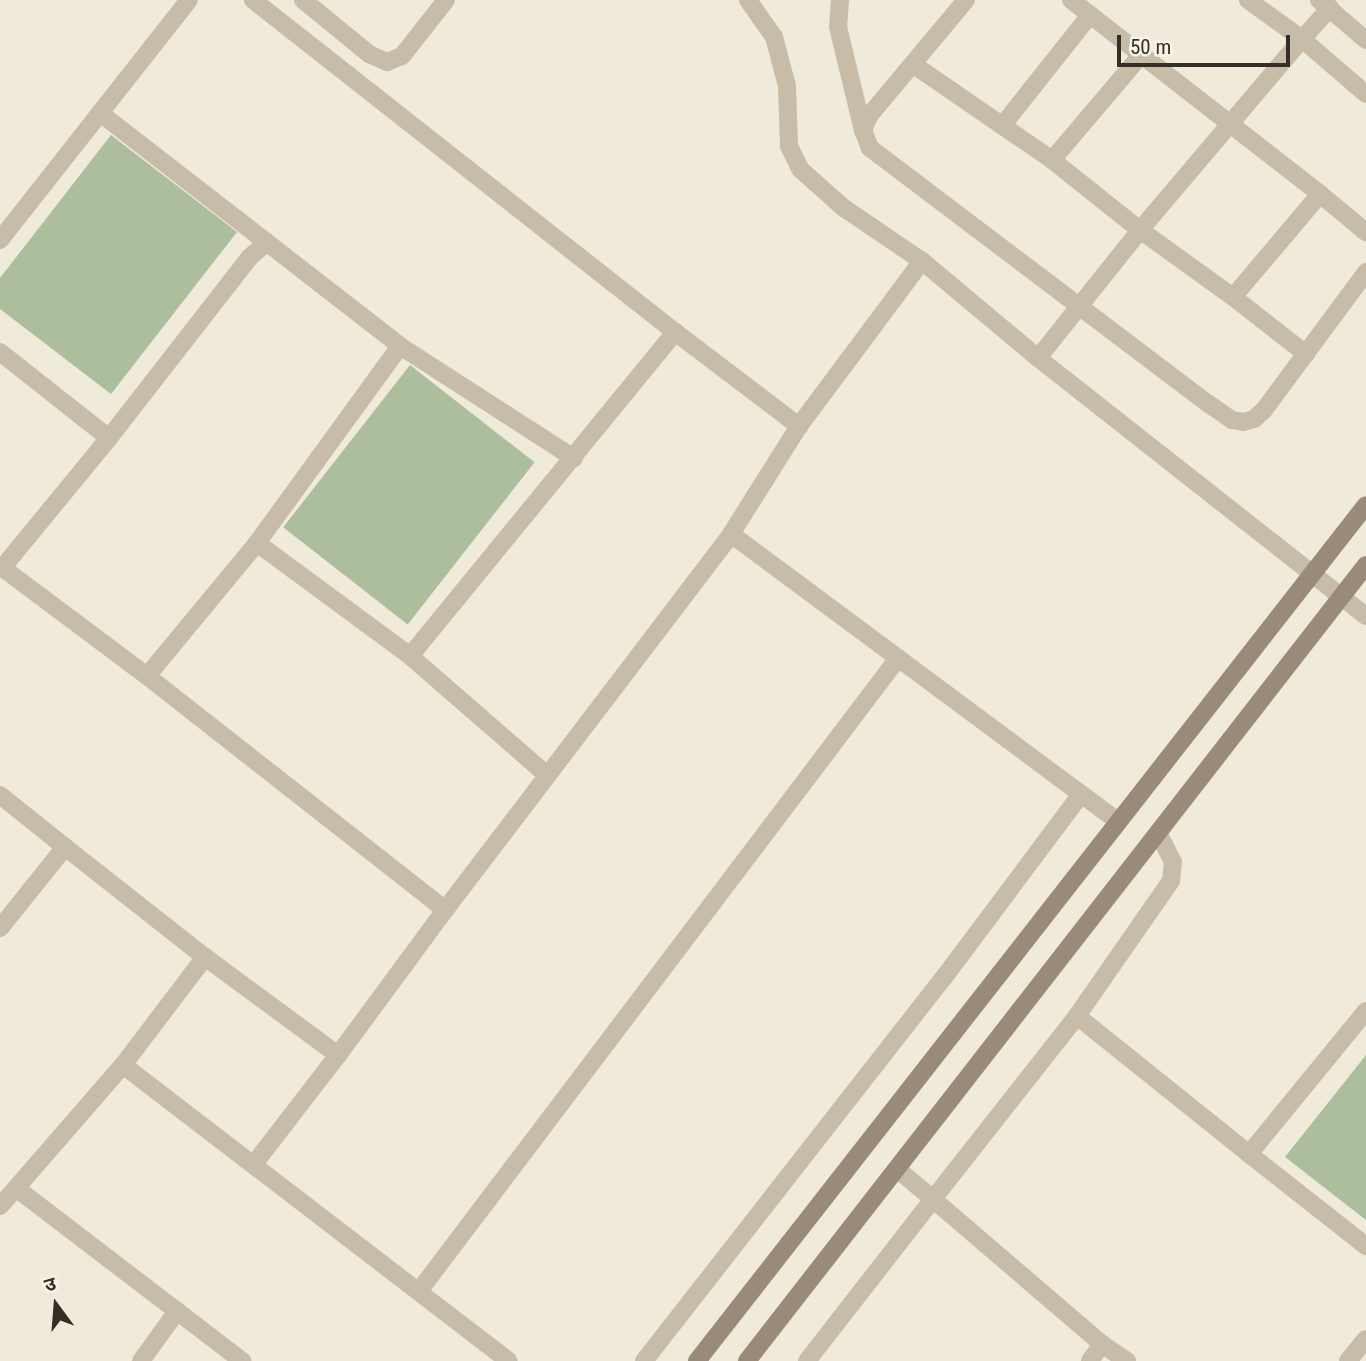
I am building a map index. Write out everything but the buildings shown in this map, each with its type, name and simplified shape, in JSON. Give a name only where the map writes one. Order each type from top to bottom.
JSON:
[{"type":"main road","points":[[697,1361],[1366,505]]},
{"type":"main road","points":[[747,1361],[1366,565]]},
{"type":"street","points":[[0,240],[189,0]]},
{"type":"street","points":[[253,0],[675,332],[799,426]]},
{"type":"street","points":[[303,0],[369,54],[387,62],[402,56],[446,0]]},
{"type":"street","points":[[748,0],[774,37],[787,86],[789,146],[800,169],[844,208],[922,261],[1038,358],[1310,575],[1366,616]]},
{"type":"street","points":[[840,0],[838,27],[863,130],[870,148],[1077,307],[1232,420],[1243,422],[1254,419],[1264,410],[1366,272]]},
{"type":"street","points":[[863,130],[869,116],[966,0]]},
{"type":"street","points":[[1071,0],[1230,122],[1366,232]]},
{"type":"street","points":[[1248,0],[1302,40],[1366,94]]},
{"type":"street","points":[[1038,358],[1140,230],[1302,40],[1325,4],[1366,40]]},
{"type":"street","points":[[1002,126],[1090,15]]},
{"type":"street","points":[[1052,160],[1142,54]]},
{"type":"street","points":[[914,65],[1052,160],[1140,230],[1306,354]]},
{"type":"street","points":[[100,113],[400,345],[573,458]]},
{"type":"street","points":[[1233,298],[1320,194]]},
{"type":"street","points":[[267,242],[249,258],[109,438],[1,566],[147,676],[445,911]]},
{"type":"street","points":[[254,1164],[731,534],[799,426],[922,261]]},
{"type":"street","points":[[410,656],[675,332]]},
{"type":"street","points":[[147,676],[257,543],[400,345]]},
{"type":"street","points":[[0,352],[109,438]]},
{"type":"street","points":[[731,534],[1117,821]]},
{"type":"street","points":[[257,543],[410,656],[547,775]]},
{"type":"street","points":[[419,1291],[898,658]]},
{"type":"street","points":[[0,794],[205,957],[338,1055]]},
{"type":"street","points":[[644,1361],[945,976],[1081,794]]},
{"type":"street","points":[[807,1361],[1077,1016],[1171,881],[1173,862],[1157,833]]},
{"type":"street","points":[[0,928],[65,847]]},
{"type":"street","points":[[0,1206],[123,1065],[205,957]]},
{"type":"street","points":[[1250,1154],[1366,1012]]},
{"type":"street","points":[[1077,1016],[1366,1246]]},
{"type":"street","points":[[123,1065],[509,1361]]},
{"type":"street","points":[[897,1169],[1102,1344],[1127,1361]]},
{"type":"street","points":[[16,1188],[242,1361]]},
{"type":"street","points":[[141,1361],[177,1311]]},
{"type":"street","points":[[1348,1361],[1366,1339]]},
{"type":"street","points":[[1090,1361],[1102,1344]]},
{"type":"green space","points":[[111,135],[237,232],[111,394],[0,309],[0,278]]},
{"type":"green space","points":[[410,365],[535,462],[408,625],[283,527]]},
{"type":"green space","points":[[1366,1055],[1366,1220],[1285,1157]]}]
